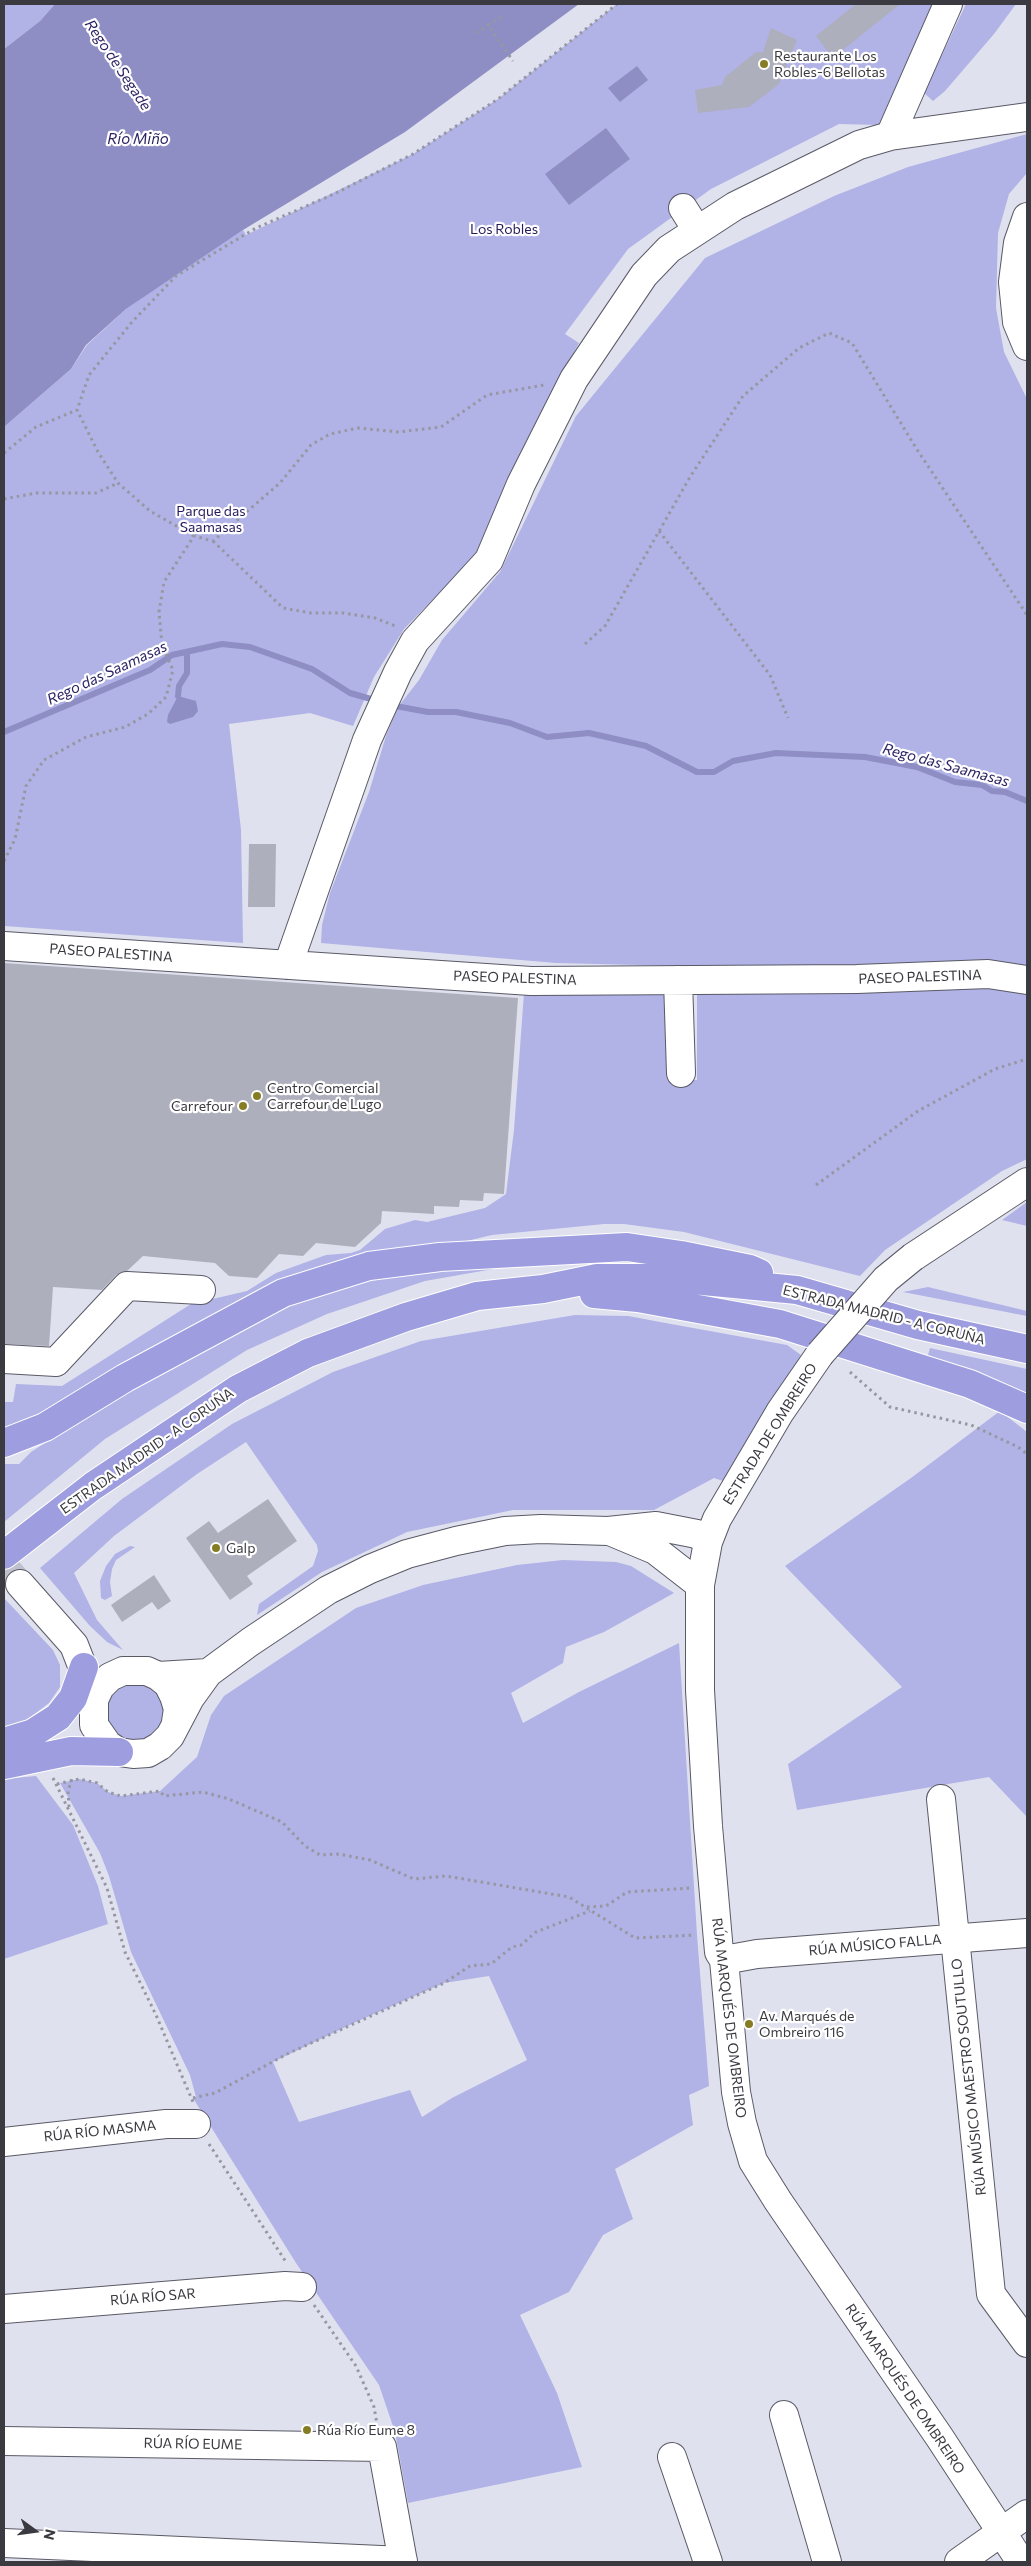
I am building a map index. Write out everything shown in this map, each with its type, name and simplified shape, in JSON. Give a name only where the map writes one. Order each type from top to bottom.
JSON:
[{"type":"highway","points":[[4,1443],[45,1427],[125,1378],[283,1293],[369,1266],[440,1257],[627,1247],[681,1255],[750,1269],[797,1290]]},
{"type":"highway","name":"ESTRADA MADRID - A CORUÑA","points":[[11,1562],[93,1486],[238,1389],[308,1353],[406,1317],[476,1296],[543,1289],[597,1278],[672,1278],[797,1290],[918,1325],[1027,1349]]},
{"type":"highway","points":[[543,1289],[638,1298],[780,1324],[970,1384],[1027,1409]]},
{"type":"highway","points":[[4,1742],[33,1733],[58,1717],[74,1698],[79,1656]]},
{"type":"highway","points":[[4,1765],[71,1751],[119,1752]]},
{"type":"street","points":[[890,136],[948,4]]},
{"type":"street","points":[[288,966],[367,740],[398,672],[415,641],[488,560],[521,484],[574,379],[644,275],[670,249],[690,219],[776,184],[859,145],[890,136],[1027,118]]},
{"type":"street","points":[[1027,217],[1018,243],[1013,282],[1017,322],[1027,346]]},
{"type":"street","name":"PASEO PALESTINA","points":[[4,946],[531,981],[857,979],[988,974],[1027,980]]},
{"type":"street","points":[[678,980],[681,1073]]},
{"type":"street","name":"ESTRADA DE OMBREIRO","points":[[707,1546],[728,1500],[780,1412],[820,1354],[886,1279],[913,1257],[1027,1184]]},
{"type":"street","points":[[4,1359],[56,1362],[127,1286],[201,1290]]},
{"type":"street","points":[[656,1538],[728,1500]]},
{"type":"street","points":[[208,1673],[158,1676],[135,1669],[122,1671],[105,1682],[94,1700],[92,1712],[94,1725],[104,1741],[119,1752],[133,1754],[148,1753],[160,1746],[170,1736],[176,1722],[208,1673],[250,1642],[328,1590],[370,1569],[407,1554],[505,1531],[541,1529],[608,1530],[656,1538],[697,1534],[707,1546]]},
{"type":"street","points":[[656,1538],[700,1585]]},
{"type":"street","name":"RÚA MARQUÉS DE OMBREIRO","points":[[707,1546],[700,1585],[700,1690],[705,1774],[719,1952],[724,1960],[736,2092],[742,2123],[753,2161],[778,2201],[940,2438],[1000,2533],[1021,2562]]},
{"type":"street","points":[[11,1562],[79,1656],[94,1700]]},
{"type":"street","points":[[79,1656],[122,1671]]},
{"type":"street","points":[[158,1676],[168,1684],[174,1696],[178,1709],[176,1722]]},
{"type":"street","name":"RÚA MÚSICO MAESTRO SOUTULLO","points":[[941,1799],[991,2294],[1027,2343]]},
{"type":"street","name":"RÚA MÚSICO FALLA","points":[[724,1960],[757,1954],[1027,1933]]},
{"type":"street","name":"RÚA RÍO MASMA","points":[[4,2142],[166,2124],[194,2111]]},
{"type":"street","name":"RÚA RÍO SAR","points":[[4,2309],[285,2286],[302,2287]]},
{"type":"street","points":[[784,2415],[827,2562]]},
{"type":"street","name":"RÚA RÍO EUME","points":[[4,2441],[382,2447],[403,2562]]},
{"type":"street","points":[[672,2457],[708,2562]]},
{"type":"street","points":[[960,2562],[1027,2514]]},
{"type":"street","points":[[4,2543],[403,2562]]},
{"type":"path","points":[[404,629],[375,618],[343,613],[312,613],[283,608],[213,541],[194,536],[150,511],[118,483],[98,452],[77,410],[89,375],[132,322],[176,276],[256,228],[334,194],[413,154],[498,98],[617,4]]},
{"type":"path","points":[[476,33],[501,17]]},
{"type":"path","points":[[488,25],[513,61]]},
{"type":"path","points":[[585,644],[604,626],[690,477],[743,396],[799,348],[829,333],[852,343],[916,448],[1027,615]]},
{"type":"path","points":[[213,541],[280,483],[311,445],[330,434],[358,428],[399,432],[441,427],[487,395],[574,379]]},
{"type":"path","points":[[4,453],[36,427],[77,410]]},
{"type":"path","points":[[4,499],[36,493],[96,493],[118,483]]},
{"type":"path","points":[[659,531],[770,675],[788,718]]},
{"type":"path","points":[[4,861],[15,839],[26,786],[44,760],[86,737],[125,727],[148,714],[166,697],[174,670],[162,645],[159,612],[164,582],[194,536]]},
{"type":"path","points":[[816,1185],[918,1111],[995,1069],[1027,1059]]},
{"type":"path","points":[[844,1367],[890,1407],[971,1426],[1018,1447],[1027,1454]]},
{"type":"path","points":[[69,1809],[68,1791],[72,1780],[72,1772]]},
{"type":"path","points":[[57,1784],[79,1779],[97,1782],[108,1792],[120,1796],[160,1791],[164,1796],[203,1792],[229,1799],[282,1822],[305,1846],[320,1855],[339,1854],[370,1860],[414,1879],[446,1876],[569,1897],[635,1938],[697,1935],[702,1931]]},
{"type":"path","points":[[585,1908],[606,1906],[627,1892],[693,1888],[694,1898]]},
{"type":"path","points":[[194,2111],[215,2093],[287,2054],[444,1983],[470,1966],[490,1964],[512,1947],[521,1945],[536,1932],[591,1910]]},
{"type":"path","points":[[696,1925],[697,1935]]},
{"type":"green space","points":[[4,4],[55,4],[40,21],[4,49]]},
{"type":"green space","name":"Parque das Saamasas","points":[[617,4],[939,4],[879,125],[839,124],[711,189],[628,249],[565,334],[579,343],[549,397],[480,551],[404,629],[374,677],[353,726],[310,713],[229,724],[241,830],[243,943],[4,926],[4,427],[71,369],[87,345],[126,309],[146,295],[243,230],[246,235],[413,154],[498,99]]},
{"type":"green space","points":[[966,4],[1016,4],[994,34],[945,91],[933,101],[924,93]]},
{"type":"green space","points":[[1027,134],[1027,173],[1009,194],[998,233],[996,308],[1004,352],[1027,399],[1027,970],[805,969],[556,963],[321,943],[322,925],[330,893],[369,792],[386,736],[398,707],[419,680],[442,640],[500,572],[576,416],[705,258],[834,196],[908,167]]},
{"type":"green space","points":[[941,983],[1027,987],[1027,1159],[1002,1171],[885,1250],[860,1276],[684,1232],[624,1224],[604,1224],[492,1235],[458,1243],[396,1251],[26,1425],[23,1421],[4,1427],[4,1402],[13,1402],[16,1384],[62,1386],[191,1304],[247,1291],[276,1273],[326,1255],[351,1253],[360,1250],[385,1229],[415,1220],[427,1222],[485,1208],[506,1194],[514,1130],[524,993],[665,994],[671,1080],[697,1080],[697,992]]},
{"type":"green space","points":[[1027,1202],[1027,1226],[1002,1220]]},
{"type":"green space","points":[[556,1258],[425,1281],[327,1314],[247,1350],[105,1439],[4,1522],[4,1464],[19,1464],[31,1452],[164,1366],[255,1320],[332,1289],[377,1277]]},
{"type":"green space","points":[[928,1287],[1027,1311],[1027,1316],[903,1292]]},
{"type":"green space","points":[[575,1315],[628,1316],[787,1345],[801,1355],[723,1481],[714,1478],[654,1510],[513,1510],[407,1532],[322,1572],[257,1615],[259,1604],[313,1566],[318,1551],[317,1545],[246,1442],[197,1474],[114,1536],[74,1573],[97,1620],[123,1650],[107,1642],[90,1626],[40,1568],[122,1499],[232,1424],[333,1372],[421,1341]]},
{"type":"green space","points":[[930,1348],[1027,1369],[1027,1396],[928,1355]]},
{"type":"green space","points":[[1000,1411],[1027,1432],[1027,1817],[989,1777],[797,1810],[788,1764],[902,1687],[785,1566],[911,1478]]},
{"type":"green space","points":[[130,1546],[135,1547],[116,1560],[112,1569],[110,1582],[112,1596],[105,1600],[101,1598],[100,1581],[106,1566],[115,1554]]},
{"type":"green space","points":[[563,1560],[616,1562],[631,1566],[674,1593],[604,1632],[566,1647],[563,1663],[511,1693],[523,1723],[579,1692],[679,1643],[697,1935],[709,2086],[689,2095],[693,2125],[615,2169],[633,2219],[603,2235],[569,2292],[520,2315],[557,2393],[582,2467],[408,2503],[395,2432],[379,2385],[296,2263],[193,2098],[196,2097],[190,2075],[131,1952],[109,1876],[100,1853],[60,1783],[79,1779],[97,1783],[108,1792],[121,1796],[160,1791],[197,1757],[211,1715],[224,1696],[356,1608],[423,1585],[517,1565]],"holes":[[[489,1976],[527,2060],[452,2098],[422,2117],[410,2090],[299,2122],[273,2062],[356,2022],[444,1983]]]},
{"type":"green space","points":[[4,1598],[53,1650],[60,1665],[60,1687],[49,1703],[27,1720],[4,1729]]},
{"type":"green space","points":[[149,1683],[164,1698],[166,1725],[139,1747],[107,1731],[105,1701],[118,1685]]},
{"type":"green space","points":[[36,1776],[73,1825],[98,1886],[108,1924],[4,1959],[4,1779]]},
{"type":"water","name":"Río Miño","points":[[55,4],[579,4],[405,132],[243,230],[126,309],[86,345],[71,369],[4,427],[4,49],[40,21]]},
{"type":"water","points":[[637,66],[648,80],[620,102],[608,88]]},
{"type":"water","points":[[606,128],[630,159],[569,205],[545,174]]},
{"type":"water","points":[[178,696],[196,701],[198,711],[193,717],[170,724],[167,722],[168,715]]},
{"type":"building","points":[[856,4],[900,4],[833,58],[816,36]]},
{"type":"building","name":"Restaurante Los Robles-6 Bellotas","points":[[771,28],[797,40],[779,84],[749,107],[698,113],[695,90],[722,85],[725,77],[756,52],[763,52]]},
{"type":"building","points":[[249,844],[276,844],[275,907],[248,907]]},
{"type":"building","name":"Centro Comercial Carrefour de Lugo","points":[[4,963],[518,998],[504,1194],[484,1193],[483,1201],[460,1200],[459,1207],[434,1206],[434,1214],[382,1211],[381,1223],[355,1247],[316,1243],[303,1256],[279,1254],[257,1278],[229,1276],[215,1263],[143,1256],[127,1271],[116,1275],[102,1290],[53,1287],[49,1346],[4,1344]]},
{"type":"building","points":[[268,1499],[297,1541],[247,1576],[253,1584],[230,1600],[186,1538],[209,1521],[218,1533]]},
{"type":"building","points":[[154,1575],[171,1601],[158,1610],[152,1602],[122,1622],[111,1605]]},
{"type":"waterway","name":"Rego das Saamasas","points":[[4,732],[150,670],[172,655],[222,644],[250,647],[312,669],[350,693],[378,701]]},
{"type":"waterway","points":[[178,696],[179,686],[187,673],[187,653]]},
{"type":"waterway","name":"Rego das Saamasas","points":[[390,705],[428,712],[456,712],[510,723],[547,737],[589,733],[646,746],[697,772],[714,772],[733,761],[776,753],[865,757],[917,767],[955,782],[982,785],[992,791],[1005,792],[1027,801]]},
{"type":"tunnel","points":[[4,1566],[20,1584]]},
{"type":"place","name":"Restaurante Los Robles-6 Bellotas","points":[[764,64]]},
{"type":"place","name":"Centro Comercial Carrefour de Lugo","points":[[257,1096]]},
{"type":"place","name":"Carrefour","points":[[243,1106]]},
{"type":"place","name":"Galp","points":[[216,1548]]},
{"type":"place","name":"Av. Marqués de Ombreiro 116","points":[[749,2024]]},
{"type":"place","name":"Rúa Río Eume 8","points":[[307,2430]]},
{"type":"water label","name":"Rego de Segade","points":[[118,65]]},
{"type":"park label","name":"Los Robles","points":[[504,229]]}]
